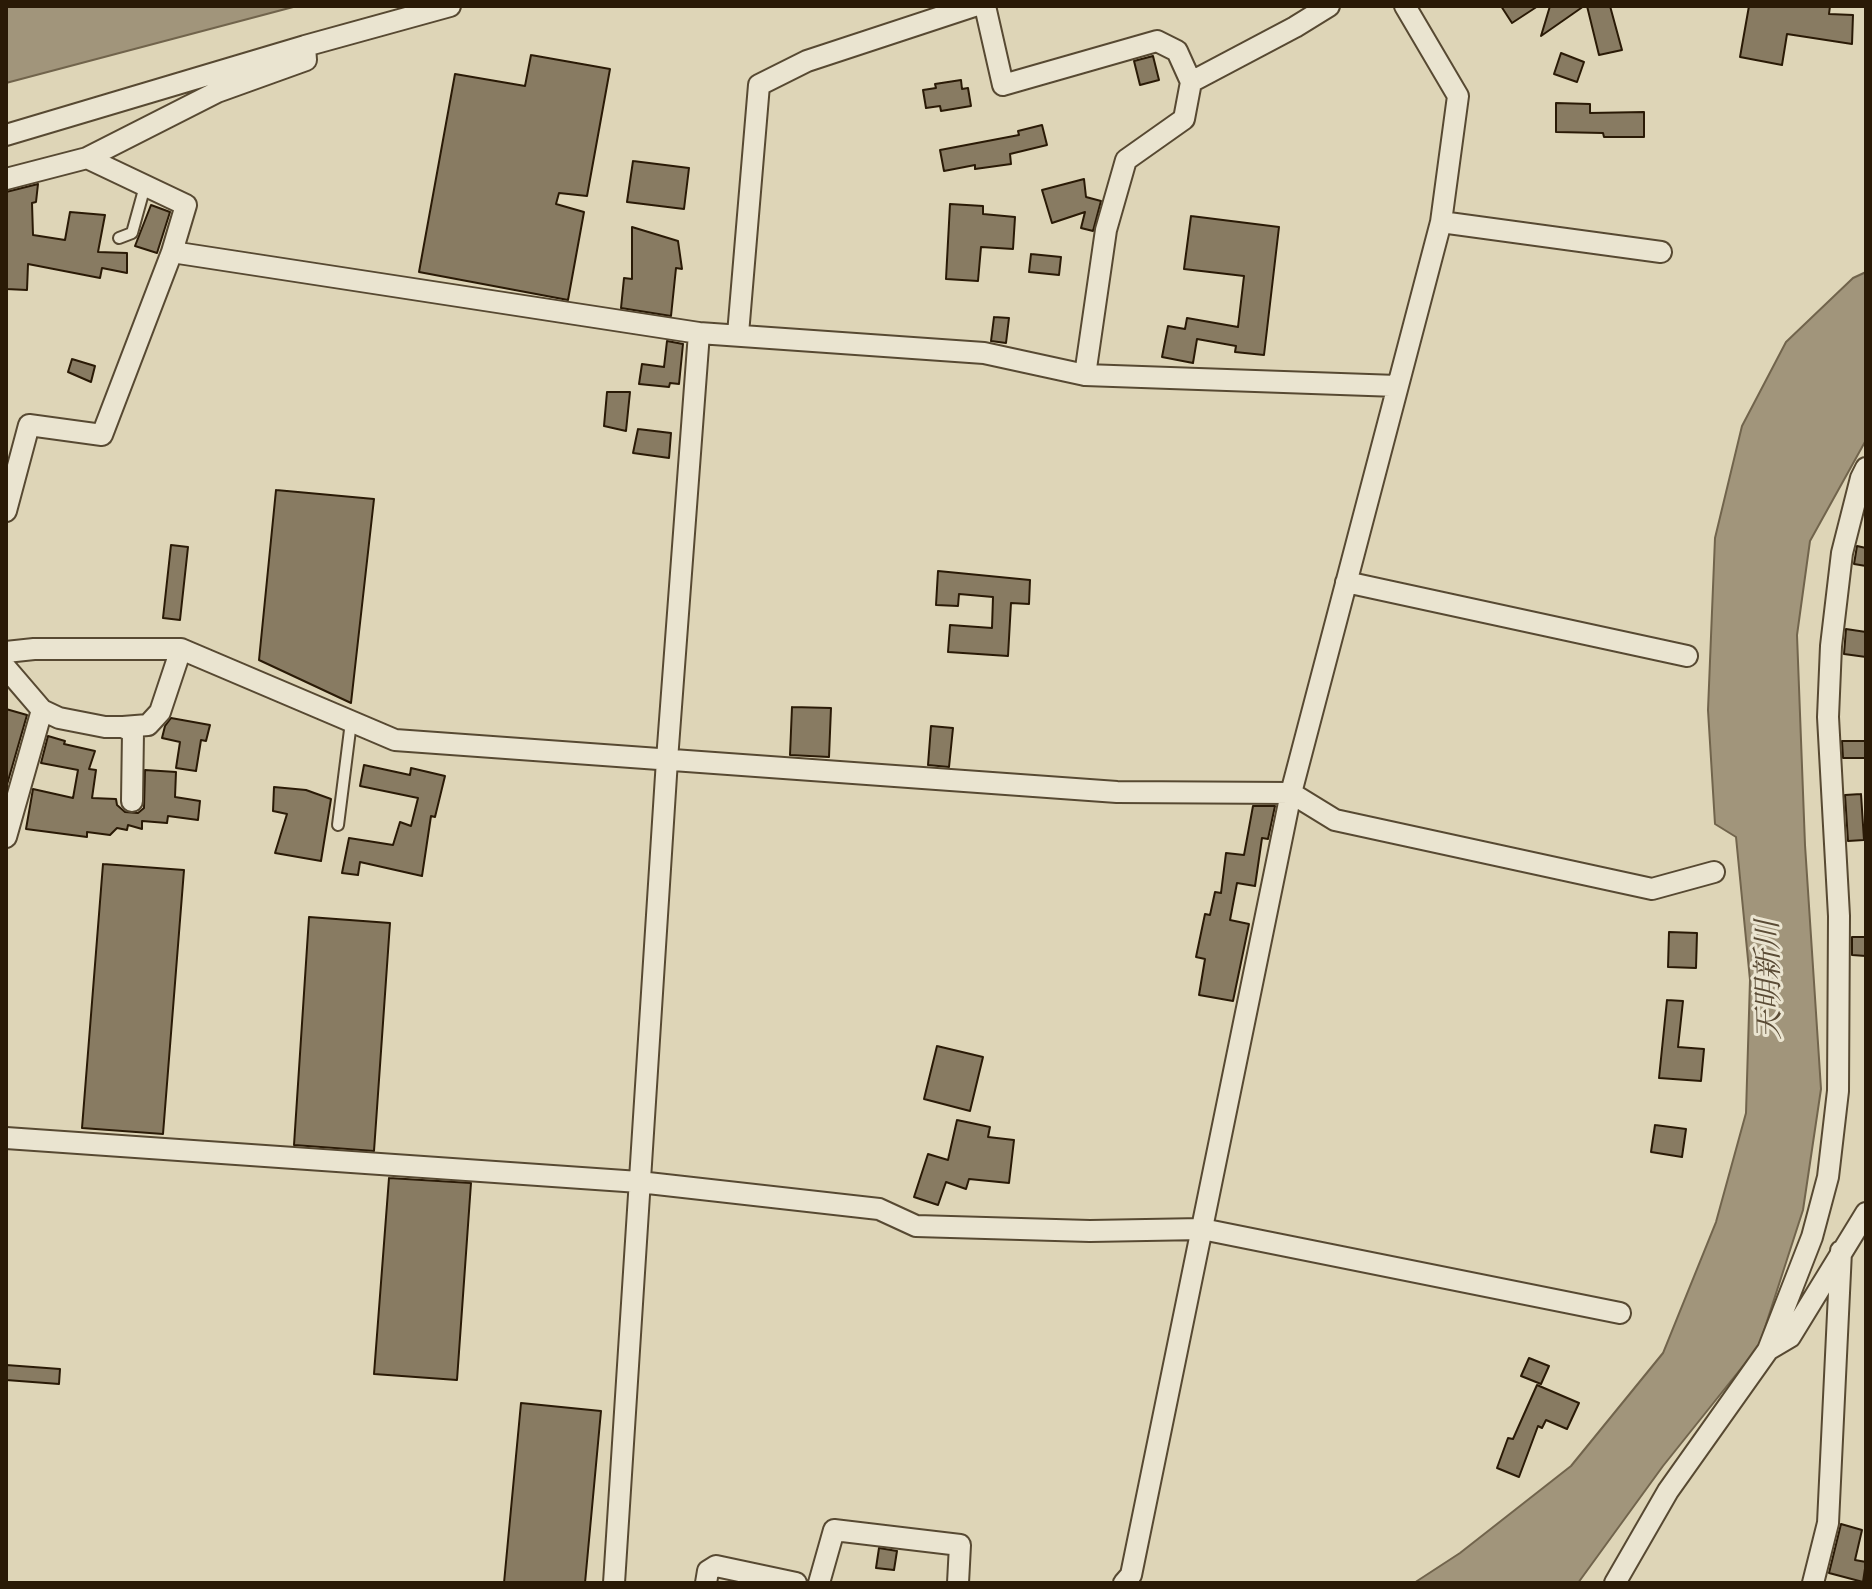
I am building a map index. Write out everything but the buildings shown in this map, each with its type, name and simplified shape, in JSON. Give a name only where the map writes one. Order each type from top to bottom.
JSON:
[{"type":"street","points":[[6,135],[450,6]]},
{"type":"street","points":[[738,334],[759,85],[807,61],[974,6]]},
{"type":"street","points":[[985,6],[1003,85],[1157,41],[1177,51],[1191,82],[1184,119],[1126,160],[1106,230],[1085,375]]},
{"type":"street","points":[[1191,82],[1329,6]]},
{"type":"street","points":[[1124,1583],[1131,1575],[1291,793],[1441,222],[1458,96],[1405,6]]},
{"type":"street","points":[[6,179],[87,158],[115,141],[217,92],[306,60],[305,46]]},
{"type":"street","points":[[6,511],[29,425],[102,435],[172,252],[186,205],[87,158]]},
{"type":"street","points":[[1441,222],[1661,252]]},
{"type":"street","points":[[172,252],[699,333],[984,353],[1085,375],[1397,386]]},
{"type":"street","points":[[614,1583],[667,760],[699,333]]},
{"type":"street","points":[[1615,1583],[1668,1491],[1768,1350],[1812,1237],[1828,1177],[1838,1091],[1839,916],[1828,717],[1831,646],[1842,553],[1866,468]]},
{"type":"street","points":[[1346,582],[1687,656]]},
{"type":"street","points":[[6,652],[34,649],[181,649],[395,740],[1117,792],[1291,793],[1335,820],[1652,889],[1714,872]]},
{"type":"street","points":[[6,668],[42,710],[59,718],[105,727],[148,725],[160,712],[181,649]]},
{"type":"street","points":[[6,837],[42,710]]},
{"type":"street","points":[[123,727],[133,732],[132,801]]},
{"type":"street","points":[[6,1138],[639,1182],[879,1209],[916,1226],[1090,1231],[1202,1229],[1620,1313]]},
{"type":"street","points":[[1768,1350],[1790,1337],[1866,1213]]},
{"type":"street","points":[[1813,1583],[1828,1523],[1841,1251]]},
{"type":"street","points":[[819,1583],[834,1530],[960,1545],[958,1583]]},
{"type":"street","points":[[706,1583],[708,1571],[716,1566],[796,1583]]},
{"type":"lane","points":[[119,238],[132,233],[145,186]]},
{"type":"lane","points":[[338,825],[351,722]]},
{"type":"water","points":[[6,6],[297,6],[6,83]]},
{"type":"water","name":"天明新川","points":[[1866,272],[1866,440],[1810,541],[1797,635],[1805,845],[1821,1089],[1803,1210],[1759,1346],[1663,1466],[1578,1583],[1414,1583],[1460,1553],[1571,1466],[1663,1353],[1716,1222],[1746,1113],[1750,980],[1736,837],[1715,824],[1708,710],[1715,538],[1742,426],[1786,342],[1853,278]]}]
